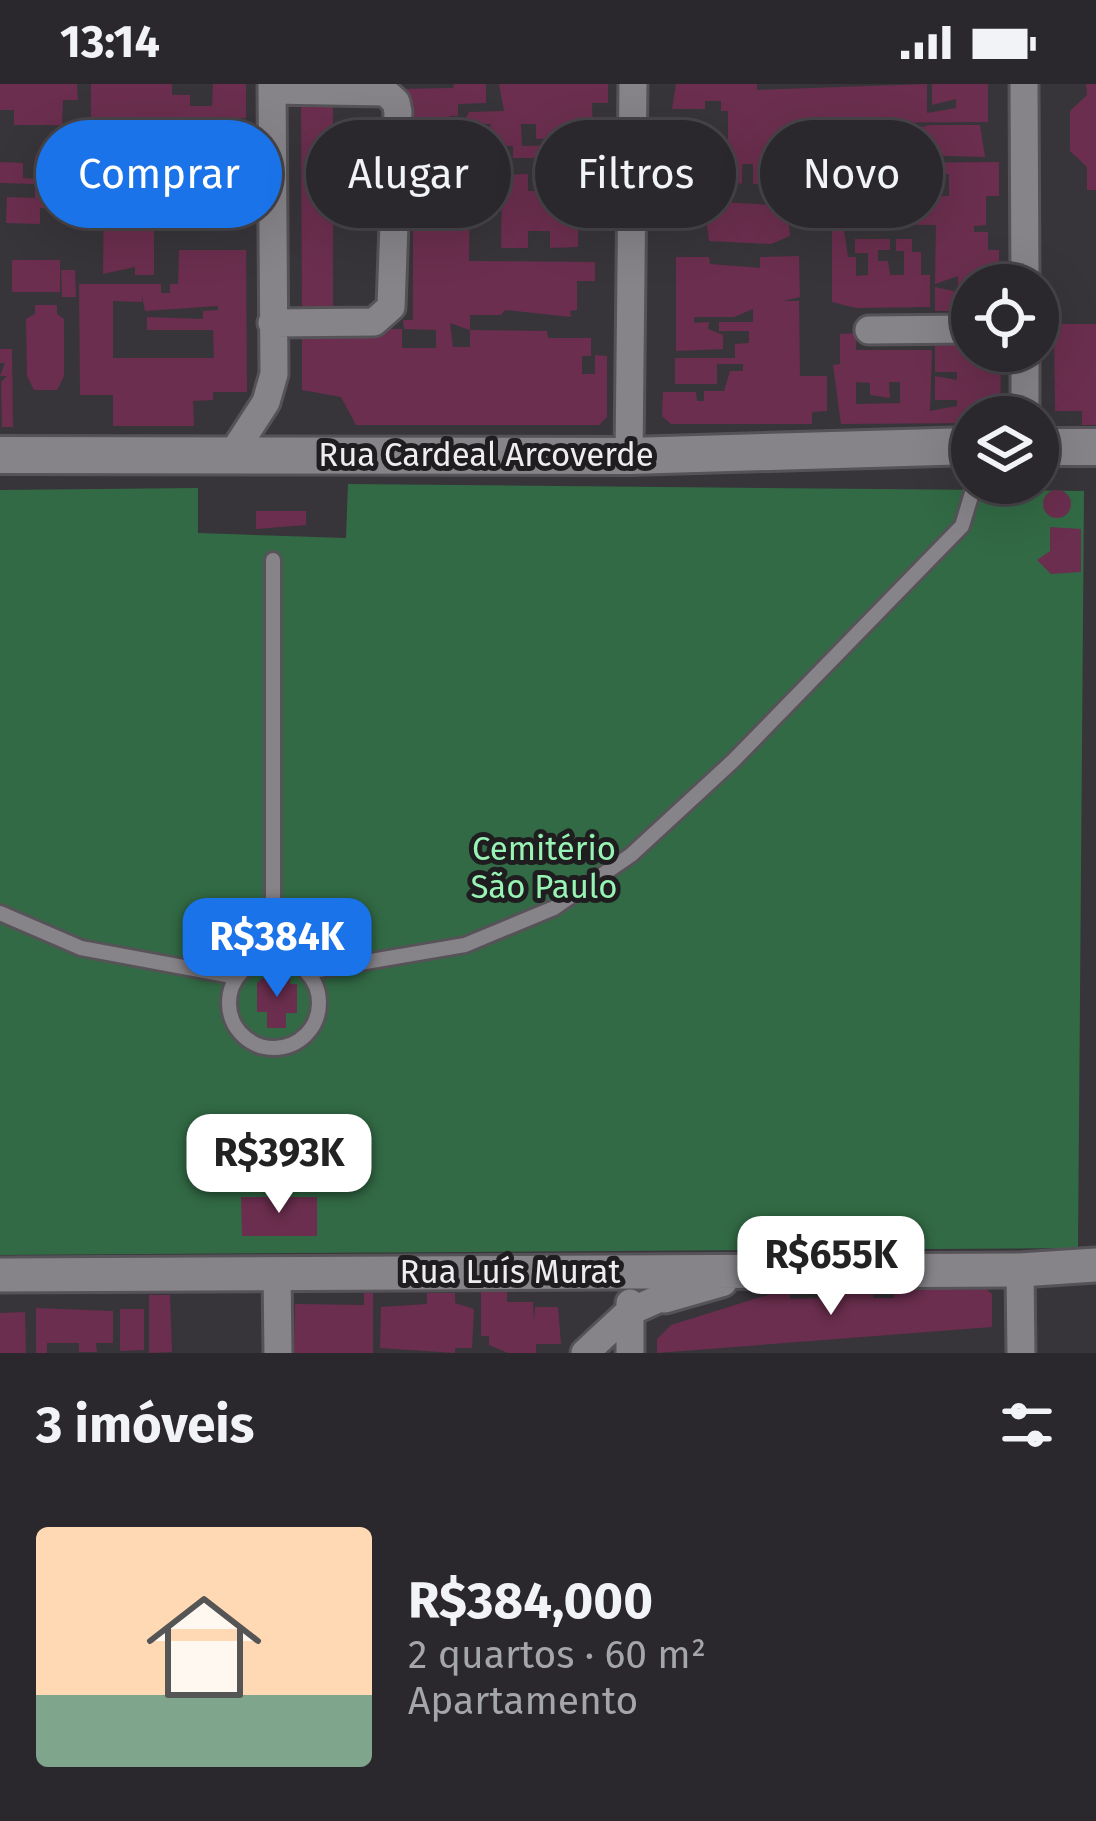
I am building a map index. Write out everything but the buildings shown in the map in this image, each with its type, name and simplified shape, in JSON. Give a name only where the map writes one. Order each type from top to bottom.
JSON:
[{"type":"main road","name":"Rua Cardeal Arcoverde","points":[[0,455],[629,456],[951,447]]},
{"type":"main road","points":[[1059,447],[1096,447]]},
{"type":"street","points":[[629,456],[633,84]]},
{"type":"street","points":[[1024,84],[1025,264]]},
{"type":"street","points":[[232,453],[272,388],[272,323],[272,87],[385,92],[396,101],[398,112],[391,307],[374,322],[272,323]]},
{"type":"street","points":[[869,330],[951,328]]},
{"type":"street","name":"Rua Luís Murat","points":[[0,1275],[630,1270],[670,1283],[762,1268],[1020,1270],[1096,1265]]},
{"type":"street","points":[[630,1270],[630,1353]]},
{"type":"street","points":[[1020,1270],[1021,1353]]},
{"type":"street","points":[[277,1272],[278,1353]]},
{"type":"street","points":[[585,1353],[629,1312],[670,1283]]},
{"type":"lane","points":[[307,972],[316,987],[316,1020],[308,1034],[278,1048],[261,1046],[235,1025],[230,992],[238,977],[260,961],[273,958],[307,972],[415,957],[487,937],[554,908],[631,855],[734,760],[962,526],[969,504]]},
{"type":"lane","points":[[273,560],[273,958]]},
{"type":"lane","points":[[0,913],[81,948],[238,977]]},
{"type":"green space","name":"Cemitério São Paulo","points":[[348,484],[951,490],[951,504],[1059,504],[1059,491],[1084,491],[1078,1248],[0,1255],[0,490],[198,488],[198,533],[346,538]]}]
